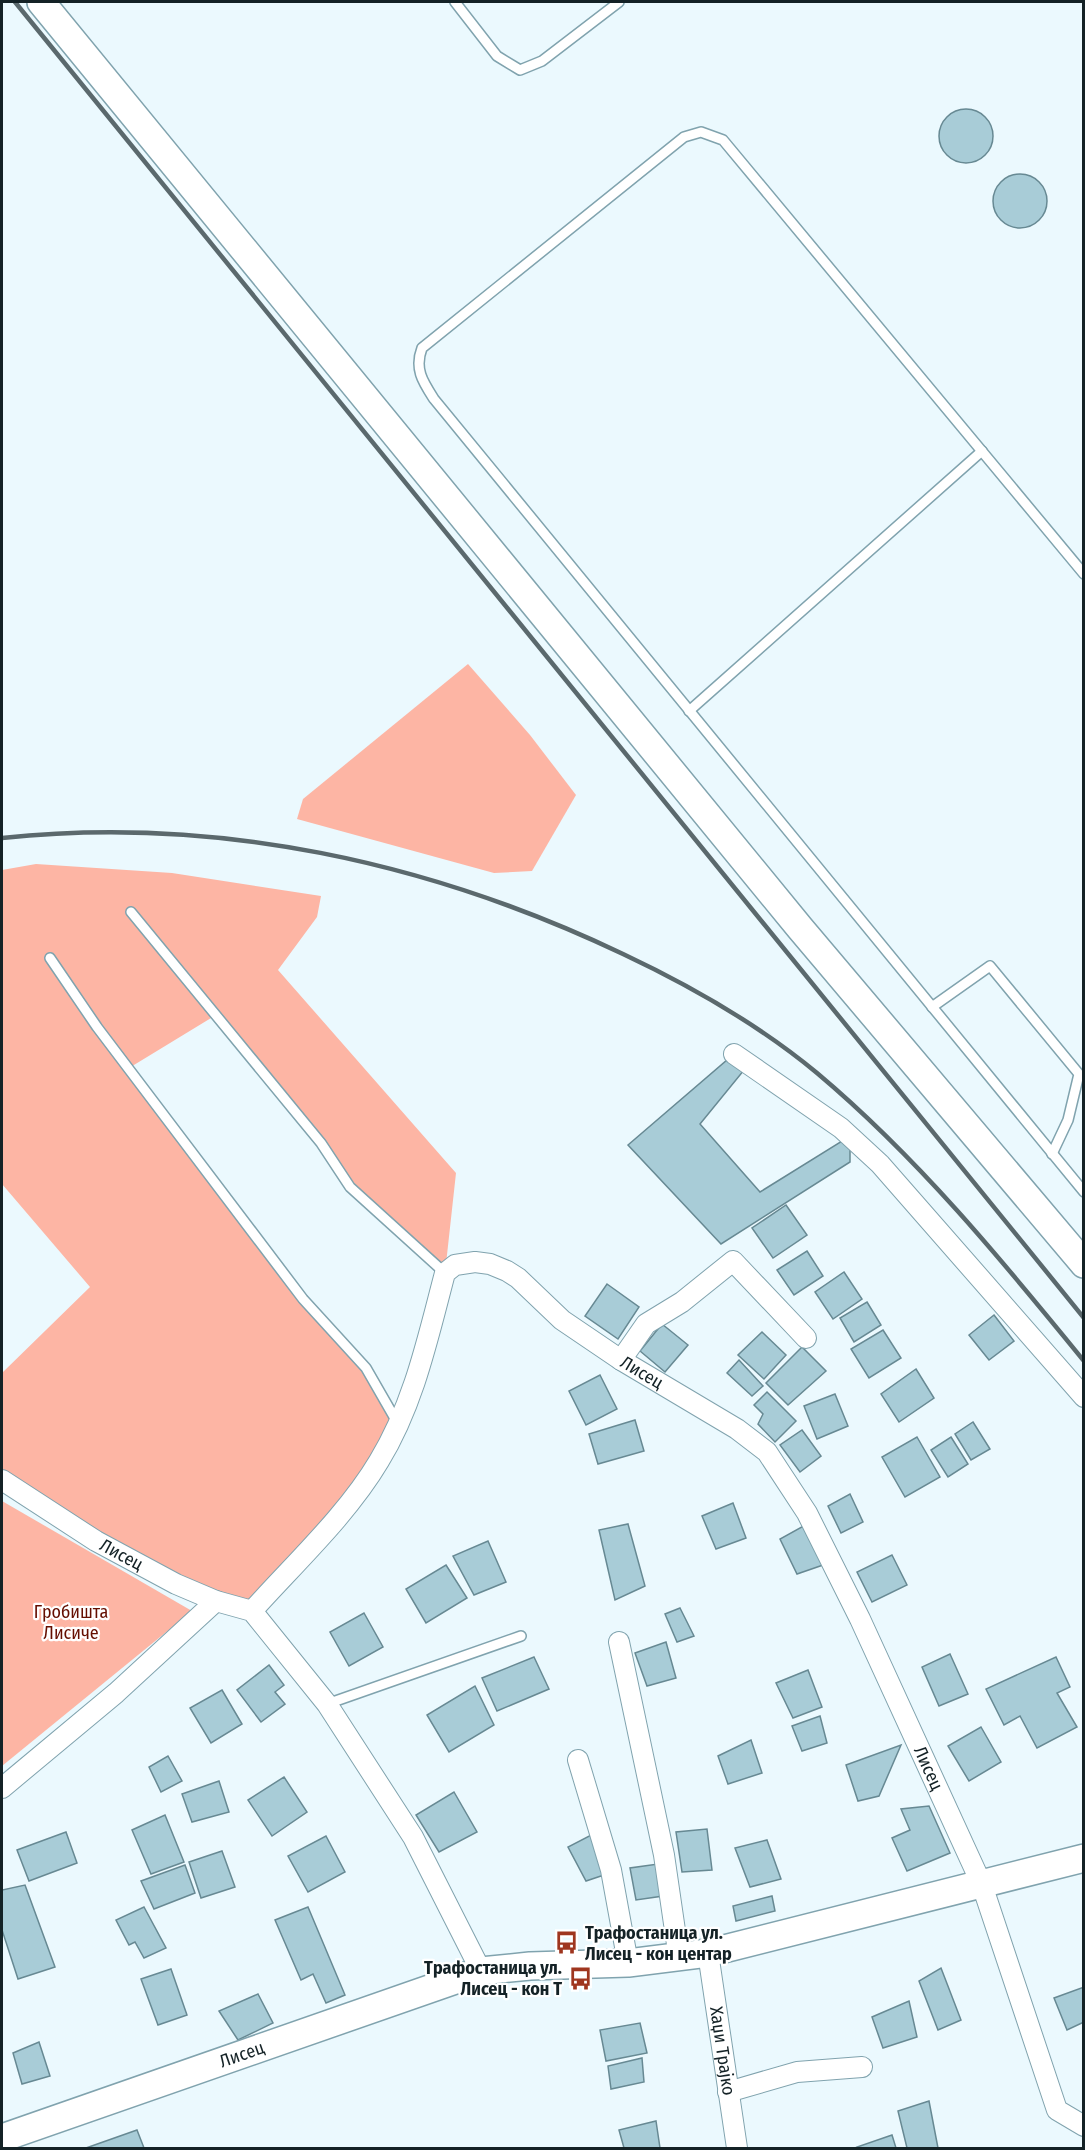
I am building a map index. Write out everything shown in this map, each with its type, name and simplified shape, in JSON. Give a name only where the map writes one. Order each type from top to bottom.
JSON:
[{"type":"street","points":[[41,2],[800,928],[1083,1264]]},
{"type":"street","points":[[734,1054],[841,1128],[880,1164],[1083,1397]]},
{"type":"street","points":[[621,1360],[646,1324],[682,1302],[733,1261],[806,1338]]},
{"type":"street","name":"Лисец","points":[[445,1273],[455,1265],[475,1262],[490,1264],[507,1271],[518,1278],[562,1320],[621,1360],[736,1428],[767,1452],[807,1513],[855,1609],[982,1885],[1057,2110],[1083,2126]]},
{"type":"street","points":[[445,1273],[423,1356],[398,1424],[378,1463],[349,1502],[252,1611],[327,1704],[413,1837],[481,1971]]},
{"type":"street","name":"Лисец","points":[[2,1480],[96,1541],[176,1584],[216,1601],[252,1611]]},
{"type":"street","points":[[2,1788],[116,1693],[216,1601]]},
{"type":"street","points":[[619,1642],[664,1856],[679,1958]]},
{"type":"street","points":[[578,1760],[611,1870],[627,1963]]},
{"type":"street","name":"Лисец","points":[[2,2138],[481,1971],[530,1966],[627,1963],[708,1953],[1083,1858]]},
{"type":"street","name":"Хаџи Трајко","points":[[708,1953],[737,2148]]},
{"type":"street","points":[[728,2092],[797,2072],[862,2067]]},
{"type":"lane","points":[[455,2],[497,56],[520,70],[542,62],[619,2]]},
{"type":"lane","points":[[1083,574],[723,140],[701,132],[684,137],[422,348],[418,359],[420,376],[434,399],[1083,1192]]},
{"type":"lane","points":[[689,711],[982,451]]},
{"type":"lane","points":[[131,912],[321,1143],[350,1187],[445,1273]]},
{"type":"lane","points":[[50,958],[97,1027],[303,1299],[366,1368],[386,1399],[398,1424]]},
{"type":"lane","points":[[932,1007],[990,966],[1079,1074],[1068,1120],[1052,1154]]},
{"type":"lane","points":[[327,1704],[521,1636]]},
{"type":"green space","points":[[468,664],[530,735],[576,795],[532,871],[494,873],[297,819],[303,799]]},
{"type":"green space","points":[[36,864],[172,873],[321,896],[317,917],[278,970],[456,1173],[445,1273],[350,1187],[216,1015],[129,1068],[259,1239],[354,1353],[398,1424],[390,1442],[252,1611],[216,1601],[2,1480],[2,1373],[90,1287],[2,1184],[2,870]]},
{"type":"green space","name":"Гробишта Лисиче","points":[[2,1501],[192,1611],[2,1766]]},
{"type":"building","points":[[961,109],[971,109],[985,117],[991,126],[993,136],[991,146],[985,155],[971,163],[961,163],[944,151],[939,141],[939,131],[951,114]]},
{"type":"building","points":[[1015,174],[1025,174],[1035,178],[1043,186],[1047,201],[1043,216],[1035,224],[1025,228],[1015,228],[1005,224],[997,216],[993,206],[993,196],[997,186],[1005,178]]},
{"type":"building","points":[[734,1054],[749,1064],[700,1124],[760,1192],[850,1136],[850,1162],[721,1244],[628,1145]]},
{"type":"building","points":[[786,1205],[807,1235],[773,1258],[752,1228]]},
{"type":"building","points":[[807,1251],[823,1276],[794,1295],[777,1270]]},
{"type":"building","points":[[844,1272],[862,1299],[833,1319],[815,1292]]},
{"type":"building","points":[[607,1284],[639,1307],[618,1339],[585,1316]]},
{"type":"building","points":[[867,1302],[881,1325],[854,1342],[840,1318]]},
{"type":"building","points":[[994,1315],[1014,1341],[989,1360],[969,1335]]},
{"type":"building","points":[[662,1324],[688,1345],[665,1372],[640,1351]]},
{"type":"building","points":[[883,1330],[901,1358],[869,1378],[851,1349]]},
{"type":"building","points":[[762,1332],[786,1355],[764,1379],[738,1355]]},
{"type":"building","points":[[802,1347],[826,1371],[788,1405],[766,1383]]},
{"type":"building","points":[[739,1360],[763,1386],[752,1396],[727,1373]]},
{"type":"building","points":[[916,1369],[934,1398],[899,1422],[881,1394]]},
{"type":"building","points":[[600,1375],[617,1409],[586,1425],[569,1391]]},
{"type":"building","points":[[767,1392],[796,1421],[775,1442],[758,1424],[763,1414],[754,1405]]},
{"type":"building","points":[[835,1394],[848,1426],[817,1439],[804,1406]]},
{"type":"building","points":[[635,1420],[644,1451],[598,1464],[589,1434]]},
{"type":"building","points":[[973,1422],[990,1449],[971,1460],[955,1434]]},
{"type":"building","points":[[802,1430],[821,1456],[800,1472],[780,1445]]},
{"type":"building","points":[[917,1437],[940,1477],[905,1497],[882,1457]]},
{"type":"building","points":[[951,1437],[968,1464],[948,1477],[931,1450]]},
{"type":"building","points":[[850,1494],[863,1522],[841,1533],[828,1506]]},
{"type":"building","points":[[733,1503],[746,1538],[716,1549],[702,1516]]},
{"type":"building","points":[[809,1523],[826,1564],[797,1574],[780,1539]]},
{"type":"building","points":[[628,1524],[645,1586],[615,1600],[599,1530]]},
{"type":"building","points":[[488,1541],[506,1582],[474,1595],[453,1556]]},
{"type":"building","points":[[892,1555],[907,1585],[872,1602],[857,1572]]},
{"type":"building","points":[[446,1565],[467,1598],[426,1623],[406,1589]]},
{"type":"building","points":[[680,1608],[694,1636],[677,1642],[665,1614]]},
{"type":"building","points":[[364,1613],[383,1647],[349,1666],[330,1632]]},
{"type":"building","points":[[666,1642],[676,1678],[647,1686],[635,1653]]},
{"type":"building","points":[[950,1654],[968,1694],[939,1706],[922,1667]]},
{"type":"building","points":[[534,1657],[549,1689],[497,1711],[482,1678]]},
{"type":"building","points":[[1056,1657],[1070,1687],[1057,1693],[1077,1727],[1037,1748],[1020,1716],[1004,1725],[986,1689]]},
{"type":"building","points":[[269,1665],[284,1685],[275,1692],[285,1704],[261,1722],[237,1690]]},
{"type":"building","points":[[808,1670],[822,1707],[793,1718],[776,1683]]},
{"type":"building","points":[[475,1686],[494,1725],[449,1752],[427,1715]]},
{"type":"building","points":[[222,1690],[242,1724],[211,1743],[190,1708]]},
{"type":"building","points":[[820,1716],[827,1743],[802,1751],[792,1726]]},
{"type":"building","points":[[981,1727],[1001,1762],[969,1781],[948,1746]]},
{"type":"building","points":[[751,1740],[762,1773],[728,1784],[718,1756]]},
{"type":"building","points":[[901,1745],[879,1796],[858,1801],[846,1765]]},
{"type":"building","points":[[168,1756],[182,1781],[161,1792],[149,1767]]},
{"type":"building","points":[[284,1777],[307,1812],[272,1836],[248,1800]]},
{"type":"building","points":[[219,1781],[229,1812],[192,1822],[182,1794]]},
{"type":"building","points":[[454,1792],[477,1832],[439,1852],[416,1815]]},
{"type":"building","points":[[929,1806],[950,1853],[907,1871],[892,1838],[910,1830],[901,1809]]},
{"type":"building","points":[[165,1815],[184,1862],[151,1874],[132,1830]]},
{"type":"building","points":[[707,1829],[712,1870],[682,1872],[676,1832]]},
{"type":"building","points":[[66,1832],[77,1863],[29,1881],[17,1850]]},
{"type":"building","points":[[595,1833],[607,1874],[586,1881],[568,1847]]},
{"type":"building","points":[[326,1836],[345,1872],[308,1892],[288,1856]]},
{"type":"building","points":[[767,1840],[781,1879],[750,1887],[735,1848]]},
{"type":"building","points":[[222,1851],[235,1887],[201,1898],[189,1862]]},
{"type":"building","points":[[658,1864],[663,1896],[636,1900],[630,1868]]},
{"type":"building","points":[[185,1865],[195,1893],[154,1909],[141,1881]]},
{"type":"building","points":[[25,1885],[55,1967],[18,1979],[2,1930],[2,1890]]},
{"type":"building","points":[[772,1896],[775,1911],[736,1921],[733,1906]]},
{"type":"building","points":[[144,1907],[166,1948],[144,1958],[135,1942],[129,1945],[116,1920]]},
{"type":"building","points":[[308,1907],[345,1995],[326,2003],[313,1974],[301,1980],[275,1920]]},
{"type":"building","points":[[941,1968],[961,2020],[938,2030],[919,1981]]},
{"type":"building","points":[[171,1969],[187,2015],[158,2025],[141,1979]]},
{"type":"building","points":[[1084,1987],[1084,2022],[1067,2030],[1054,1998]]},
{"type":"building","points":[[258,1994],[273,2023],[238,2040],[219,2011]]},
{"type":"building","points":[[909,2001],[917,2037],[883,2048],[872,2017]]},
{"type":"building","points":[[640,2023],[647,2053],[606,2061],[600,2030]]},
{"type":"building","points":[[39,2042],[50,2076],[22,2084],[13,2053]]},
{"type":"building","points":[[642,2058],[644,2082],[611,2089],[608,2066]]},
{"type":"building","points":[[929,2101],[938,2148],[907,2148],[898,2111]]},
{"type":"building","points":[[656,2121],[660,2148],[624,2148],[619,2130]]},
{"type":"building","points":[[137,2130],[144,2148],[86,2148]]},
{"type":"building","points":[[892,2135],[896,2148],[857,2147]]},
{"type":"railway","points":[[15,2],[1084,1318]]},
{"type":"railway","points":[[2,838],[82,833],[162,833],[242,840],[320,853],[398,871],[475,894],[550,922],[648,966],[748,1022],[795,1055],[854,1105],[957,1210],[1084,1361]]},
{"type":"place","name":"Трафостаница ул. Лисец - кон центар","points":[[567,1943]]},
{"type":"place","name":"Трафостаница ул. Лисец - кон Т","points":[[580,1978]]}]
